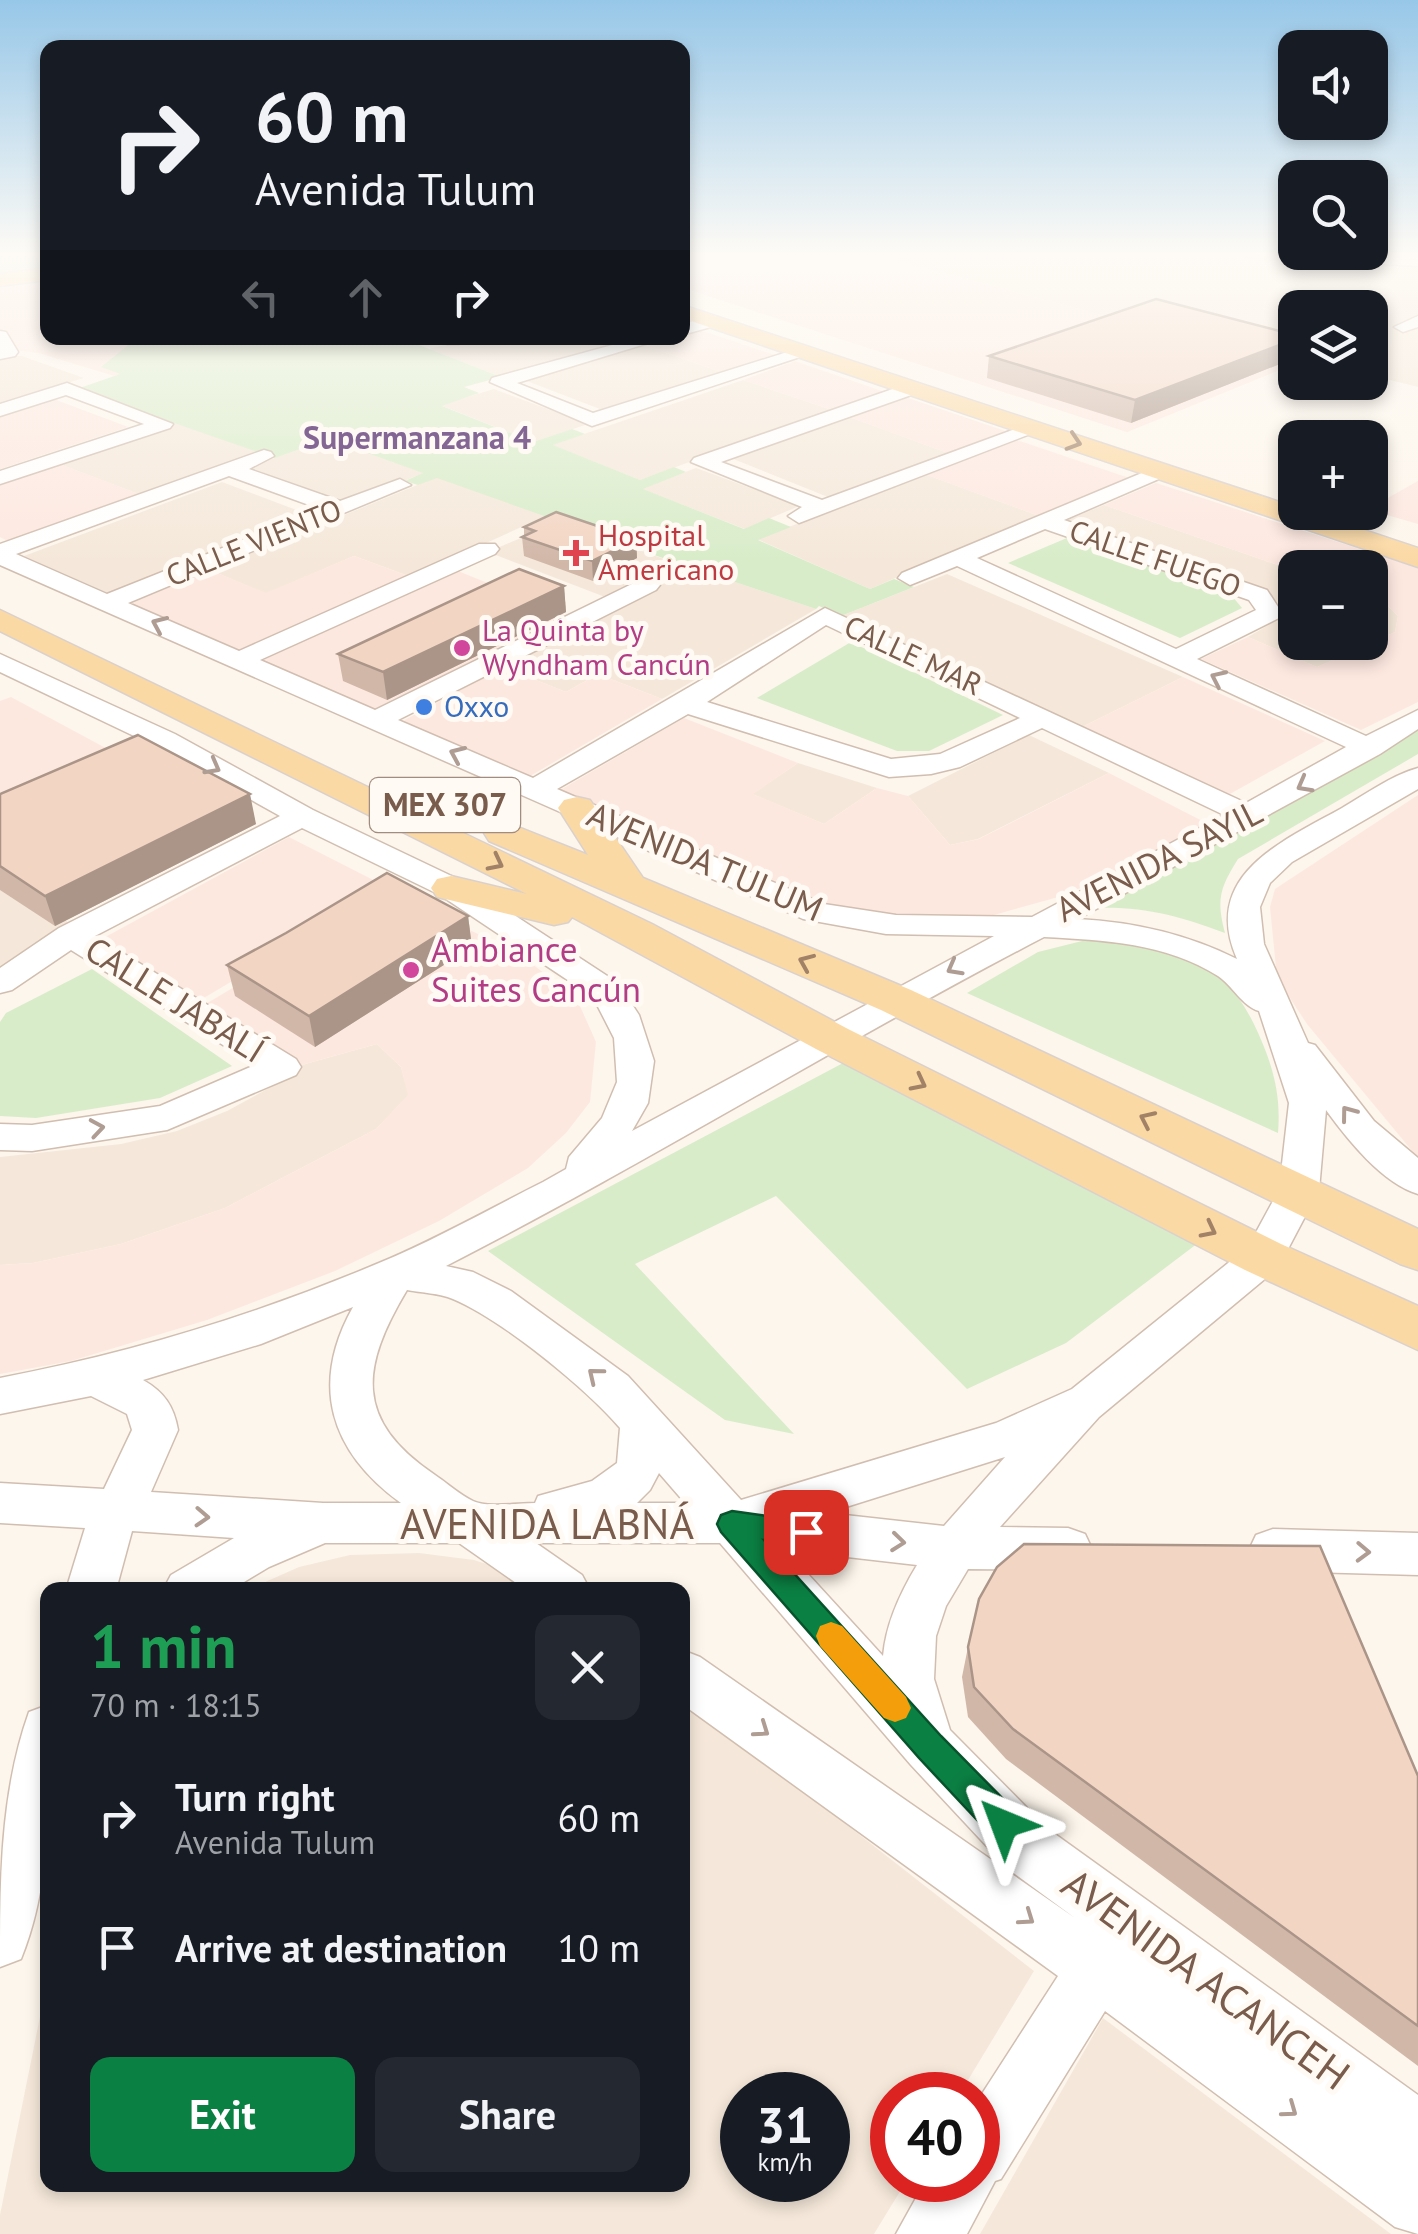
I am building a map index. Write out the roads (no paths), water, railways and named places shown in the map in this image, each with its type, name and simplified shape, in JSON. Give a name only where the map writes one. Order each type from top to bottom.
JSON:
[{"type":"main road","points":[[814,356],[1162,471],[1278,499]]},
{"type":"main road","points":[[874,356],[1202,459]]},
{"type":"main road","points":[[1381,530],[1418,558]]},
{"type":"main road","name":"AVENIDA TULUM","points":[[0,596],[492,828],[896,1000],[1418,1251]]},
{"type":"main road","name":"MEX 307","points":[[0,619],[637,933],[832,1040],[1262,1258],[1418,1329]]},
{"type":"main road","points":[[578,808],[629,886]]},
{"type":"main road","points":[[451,888],[637,933]]},
{"type":"street","points":[[591,356],[499,382],[592,420],[794,356]]},
{"type":"street","points":[[0,410],[102,378]]},
{"type":"street","points":[[0,478],[163,424],[67,389]]},
{"type":"street","points":[[821,507],[701,462],[910,389]]},
{"type":"street","points":[[799,516],[1033,429]]},
{"type":"street","points":[[0,554],[264,456]]},
{"type":"street","points":[[228,468],[340,509]]},
{"type":"street","name":"CALLE MAR","points":[[910,578],[1162,471]]},
{"type":"street","name":"CALLE VIENTO","points":[[108,602],[400,485]]},
{"type":"street","name":"CALLE FUEGO","points":[[1044,520],[1258,595],[1270,614],[1176,658]]},
{"type":"street","name":"AVENIDA TULUM","points":[[0,554],[814,912],[899,925],[1031,927],[1148,937],[1184,945],[1219,960],[1249,980],[1361,1130],[1418,1180]]},
{"type":"street","points":[[958,558],[1370,748]]},
{"type":"street","points":[[240,660],[462,560],[490,560]]},
{"type":"street","points":[[379,719],[648,585]]},
{"type":"street","points":[[559,597],[595,611]]},
{"type":"street","name":"CALLE MAR","points":[[535,788],[685,704],[824,615],[1248,816]]},
{"type":"street","points":[[0,662],[164,740],[302,816],[451,888],[606,990],[624,1015],[638,1053],[633,1094],[611,1138],[557,1192]]},
{"type":"street","points":[[0,693],[35,678]]},
{"type":"street","name":"CALLE MAR","points":[[685,704],[889,768],[919,770],[944,765],[1042,717]]},
{"type":"street","name":"AVENIDA SAYIL","points":[[896,1000],[1248,816],[1418,718]]},
{"type":"street","points":[[132,756],[164,740]]},
{"type":"street","name":"AVENIDA SAYIL","points":[[1262,1258],[1298,1190],[1308,1104],[1287,1033],[1247,944],[1244,907],[1256,879],[1281,855],[1418,777]]},
{"type":"street","name":"CALLE JABALÍ","points":[[0,982],[71,935],[302,816]]},
{"type":"street","name":"CALLE JABALÍ","points":[[0,1136],[32,1138],[167,1117],[284,1067],[71,935]]},
{"type":"street","points":[[0,1396],[92,1378],[246,1332],[396,1274],[557,1192],[714,1101],[832,1040],[896,1000]]},
{"type":"street","name":"AVENIDA LABNÁ","points":[[0,1504],[324,1523],[732,1524],[1008,1438],[1088,1402],[1262,1258]]},
{"type":"street","points":[[396,1274],[354,1351],[354,1405],[360,1428],[377,1456],[435,1502],[554,1582]]},
{"type":"street","name":"AVENIDA ACANCEH","points":[[396,1274],[458,1283],[496,1302],[612,1388],[930,1747],[1028,1849],[1418,2133]]},
{"type":"street","points":[[354,1351],[372,1330],[416,1299],[471,1290]]},
{"type":"street","points":[[92,1378],[128,1388],[154,1418],[157,1430],[152,1447],[116,1513],[93,1582]]},
{"type":"street","points":[[930,1747],[910,1692],[908,1648],[916,1620],[954,1548],[1088,1402]]},
{"type":"street","points":[[474,1525],[589,1504],[618,1492],[640,1471],[646,1443],[642,1423]]},
{"type":"street","points":[[201,1582],[252,1552],[324,1523]]},
{"type":"street","points":[[732,1524],[954,1548],[1108,1549]]},
{"type":"street","points":[[1223,1550],[1418,1554]]},
{"type":"street","name":"AVENIDA ACANCEH","points":[[690,1680],[1098,1968],[1418,2204]]},
{"type":"street","points":[[0,1938],[40,1765]]},
{"type":"street","points":[[1000,2122],[1098,1968]]},
{"type":"street","points":[[930,2234],[949,2202]]},
{"type":"place","name":"Hospital Americano","points":[[576,553]]},
{"type":"place","name":"La Quinta by Wyndham Cancún","points":[[462,648]]},
{"type":"place","name":"Oxxo","points":[[424,707]]},
{"type":"place","name":"Ambiance Suites Cancún","points":[[411,970]]},
{"type":"district","name":"Supermanzana 4","points":[[417,438]]}]
